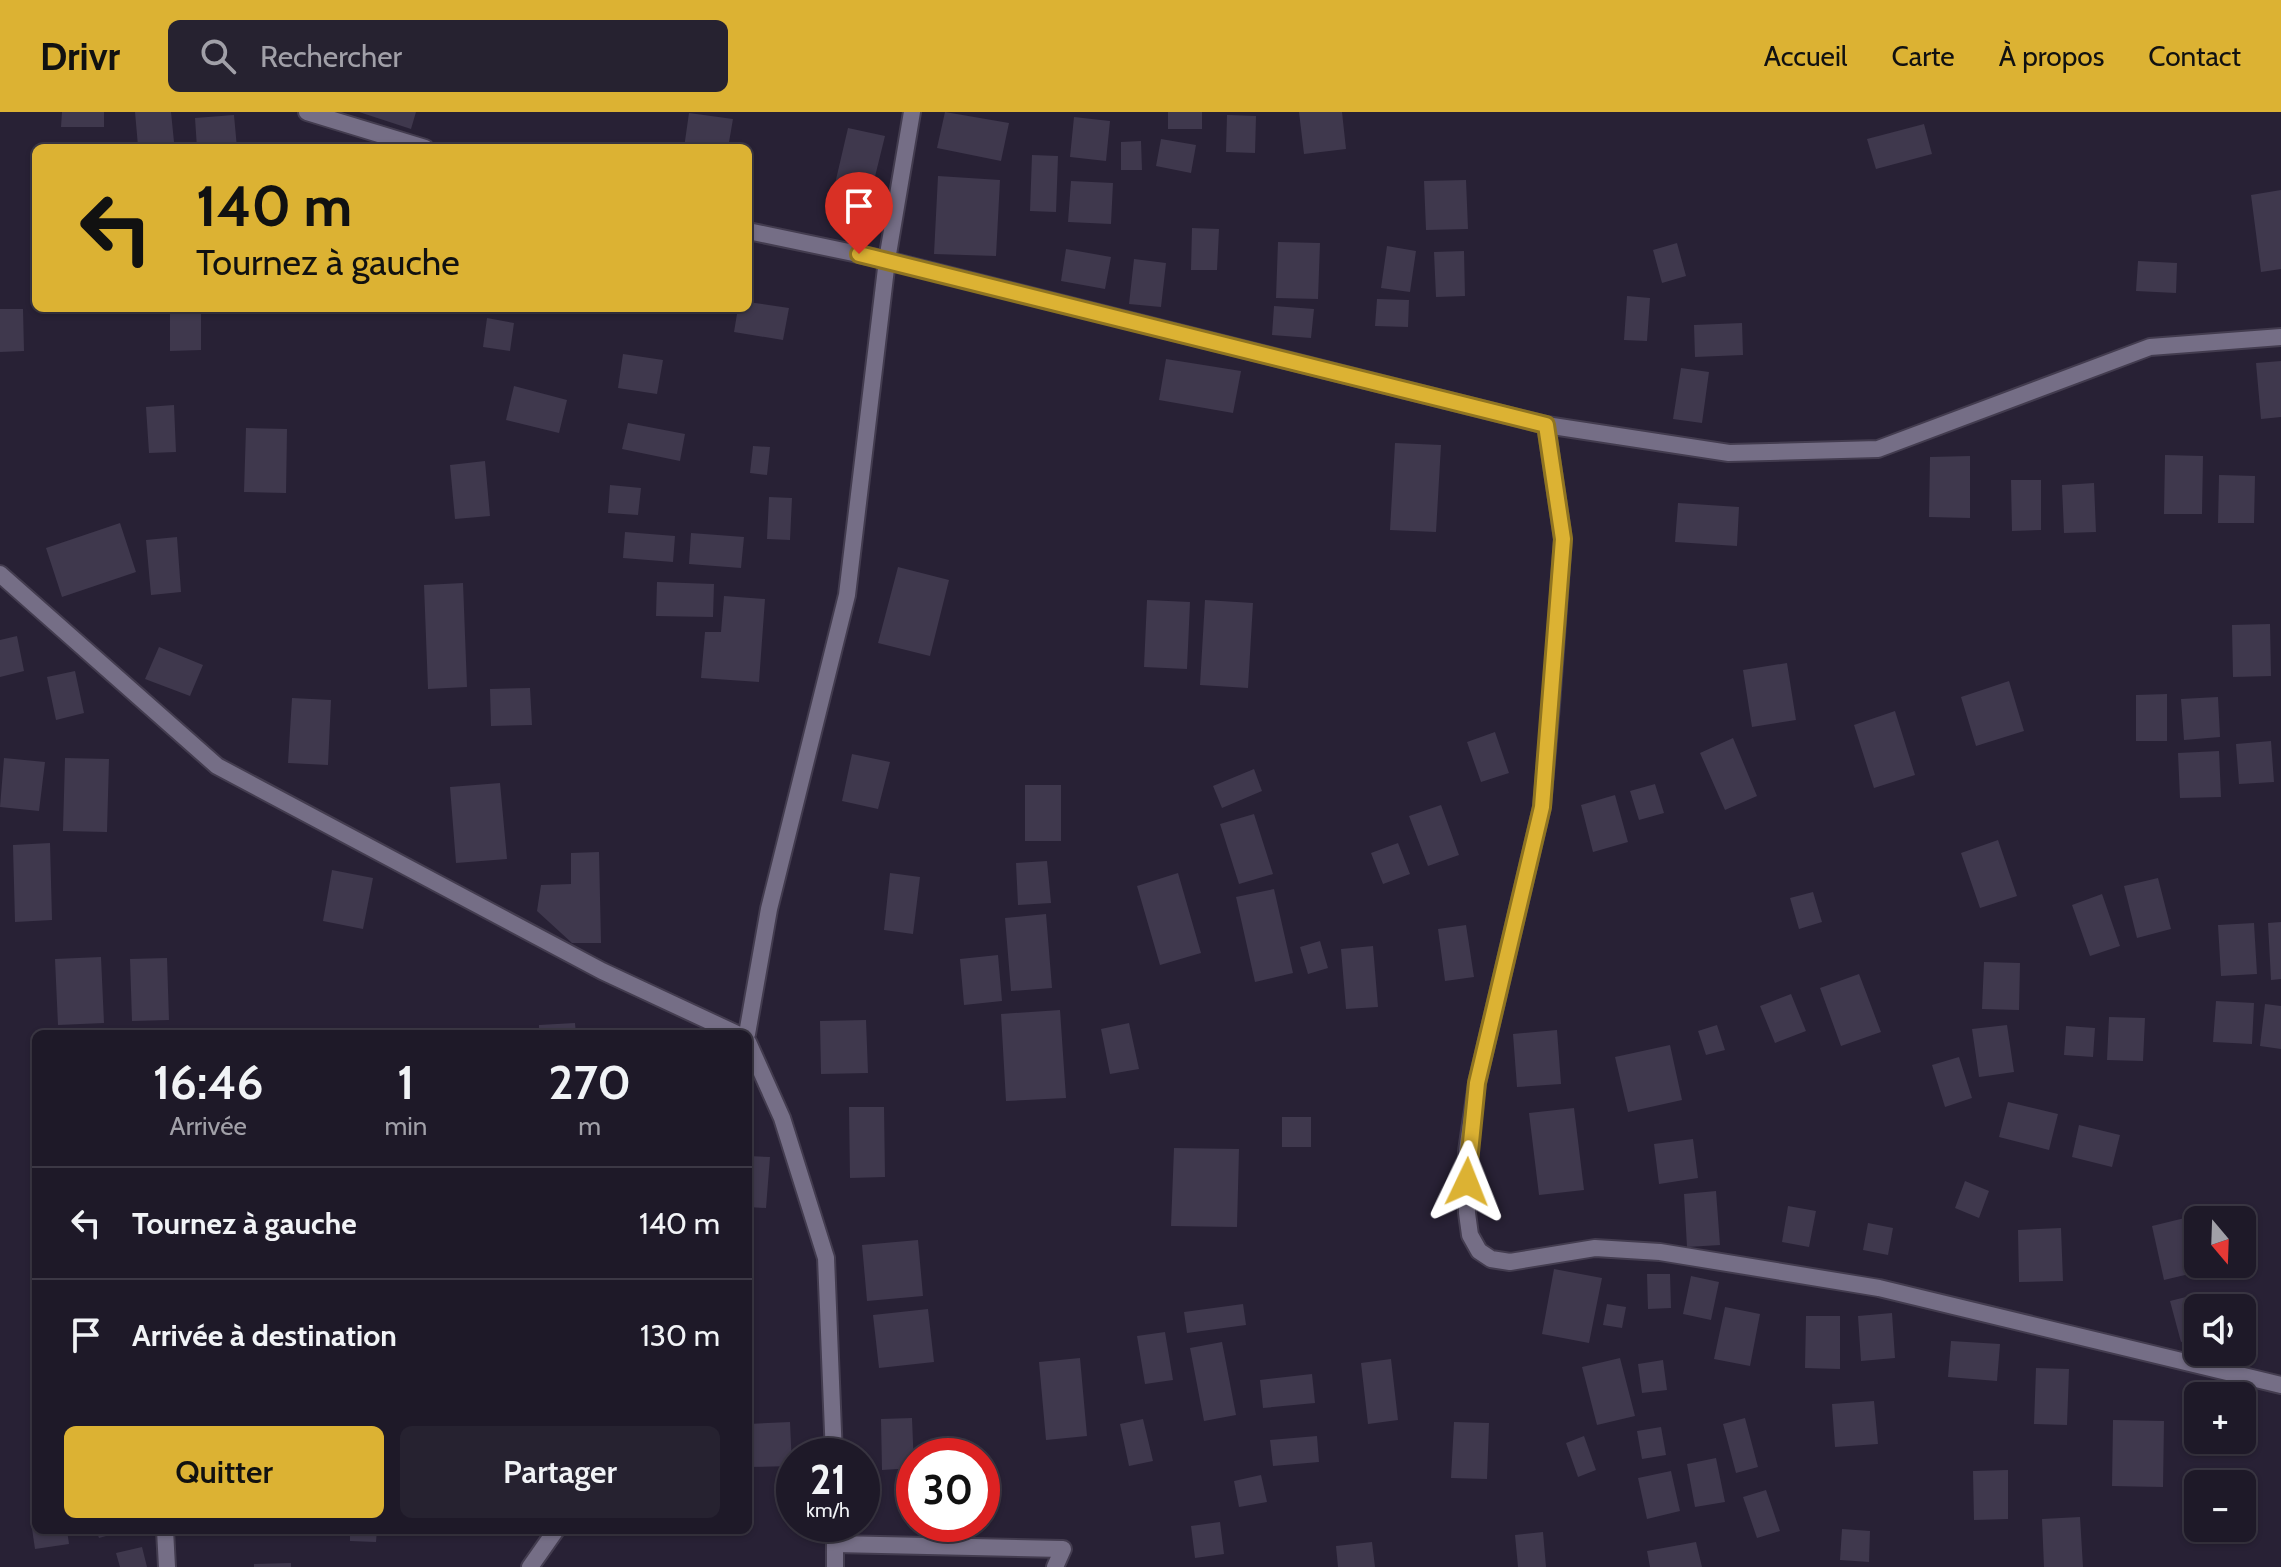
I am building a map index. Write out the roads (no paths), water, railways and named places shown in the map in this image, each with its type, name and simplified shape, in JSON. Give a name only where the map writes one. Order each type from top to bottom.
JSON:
[{"type":"street","points":[[307,112],[412,144]]},
{"type":"street","points":[[748,1030],[769,909],[847,595],[887,260],[912,112]]},
{"type":"street","points":[[752,232],[887,260],[1546,425],[1729,453],[1878,449],[2150,347],[2281,337]]},
{"type":"street","points":[[1546,425],[1563,539],[1551,705],[1542,807],[1477,1083],[1467,1151],[1467,1213],[1470,1235],[1479,1251],[1491,1259],[1510,1262],[1595,1248],[1660,1252],[1879,1288],[2281,1385]]},
{"type":"street","points":[[0,574],[217,766],[602,971],[728,1030]]},
{"type":"street","points":[[752,1051],[782,1118],[826,1258],[833,1438]]},
{"type":"street","points":[[165,1534],[167,1567]]},
{"type":"street","points":[[530,1567],[553,1534]]},
{"type":"street","points":[[835,1567],[835,1544],[1063,1549],[1055,1567]]}]
